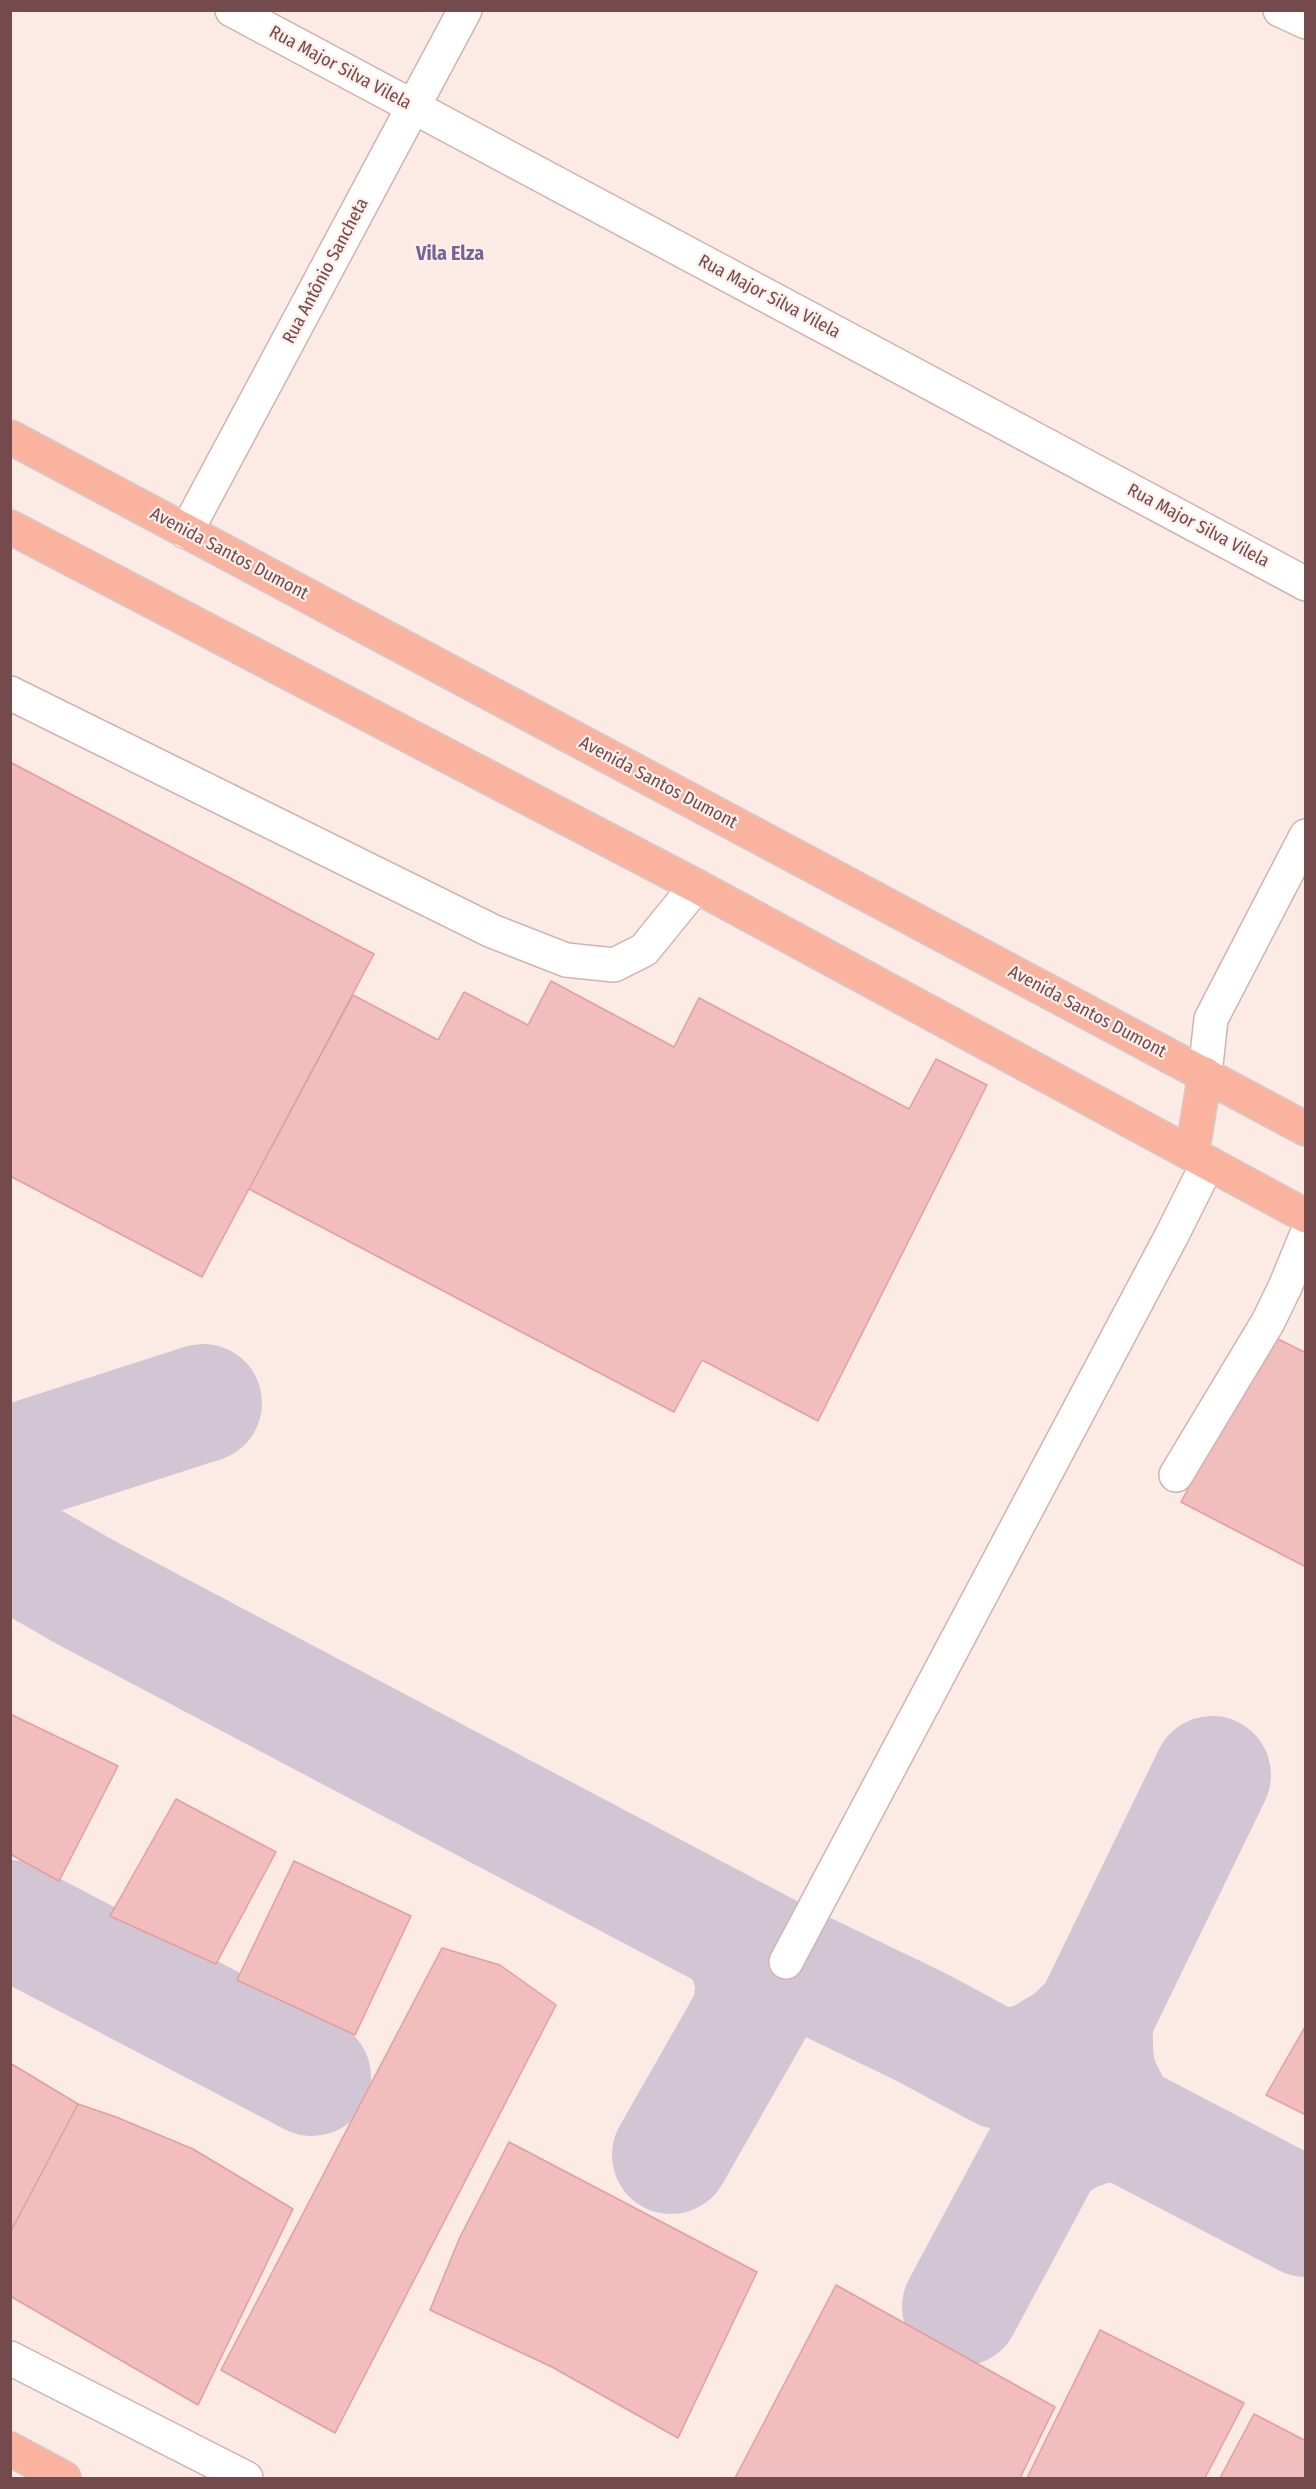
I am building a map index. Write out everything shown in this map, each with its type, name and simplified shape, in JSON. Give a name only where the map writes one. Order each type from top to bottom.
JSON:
[{"type":"main road","name":"Avenida Santos Dumont","points":[[10,436],[1305,1129]]},
{"type":"main road","points":[[10,527],[696,886],[1305,1216]]},
{"type":"main road","points":[[1200,1158],[1204,1074]]},
{"type":"main road","points":[[10,2449],[64,2478]]},
{"type":"street","name":"Rua Major Silva Vilela","points":[[232,10],[1305,584]]},
{"type":"street","name":"Rua Antônio Sancheta","points":[[186,532],[465,10]]},
{"type":"street","points":[[1280,10],[1305,22]]},
{"type":"street","points":[[10,693],[492,931],[566,960],[614,965],[644,950],[696,886]]},
{"type":"street","points":[[1204,1074],[1211,1019],[1305,836]]},
{"type":"street","points":[[786,1962],[1167,1245],[1200,1158]]},
{"type":"street","points":[[1176,1475],[1268,1322],[1295,1294],[1305,1236]]},
{"type":"street","points":[[10,2358],[246,2478]]},
{"type":"building","points":[[10,762],[374,954],[202,1277],[10,1176]]},
{"type":"building","points":[[551,981],[674,1047],[699,998],[909,1109],[936,1059],[987,1085],[818,1421],[702,1360],[674,1412],[249,1189],[353,995],[438,1040],[464,992],[528,1025]]},
{"type":"building","points":[[1270,1335],[1306,1353],[1306,1567],[1181,1502]]},
{"type":"building","points":[[10,1714],[118,1766],[59,1881],[10,1854]]},
{"type":"building","points":[[176,1799],[276,1852],[216,1964],[110,1916]]},
{"type":"building","points":[[294,1861],[411,1916],[355,2035],[237,1980]]},
{"type":"building","points":[[442,1948],[500,1965],[556,2005],[335,2433],[221,2370]]},
{"type":"building","points":[[1306,2025],[1306,2115],[1266,2095]]},
{"type":"building","points":[[10,2063],[78,2104],[10,2233]]},
{"type":"building","points":[[78,2104],[193,2149],[293,2209],[198,2405],[10,2296],[10,2233]]},
{"type":"building","points":[[509,2142],[757,2272],[678,2438],[552,2367],[430,2310],[460,2237]]},
{"type":"building","points":[[836,2285],[1055,2407],[1020,2478],[735,2478]]},
{"type":"building","points":[[1100,2330],[1244,2403],[1205,2478],[1027,2478]]},
{"type":"building","points":[[1254,2414],[1306,2441],[1306,2478],[1220,2478]]},
{"type":"taxiway","points":[[10,1465],[203,1403]]},
{"type":"taxiway","points":[[10,1549],[85,1592],[786,1962],[921,2027],[1001,2070],[1037,2061],[1070,2041],[1094,2018],[1097,2073],[1106,2095],[1122,2122],[1095,2125],[1072,2133],[1046,2149],[961,2307]]},
{"type":"taxiway","points":[[1094,2018],[1212,1775]]},
{"type":"taxiway","points":[[10,1919],[312,2077]]},
{"type":"taxiway","points":[[671,2155],[752,2013],[755,1981],[746,1953],[732,1934]]},
{"type":"taxiway","points":[[1122,2122],[1306,2218]]},
{"type":"district","name":"Vila Elza","points":[[450,254]]}]
